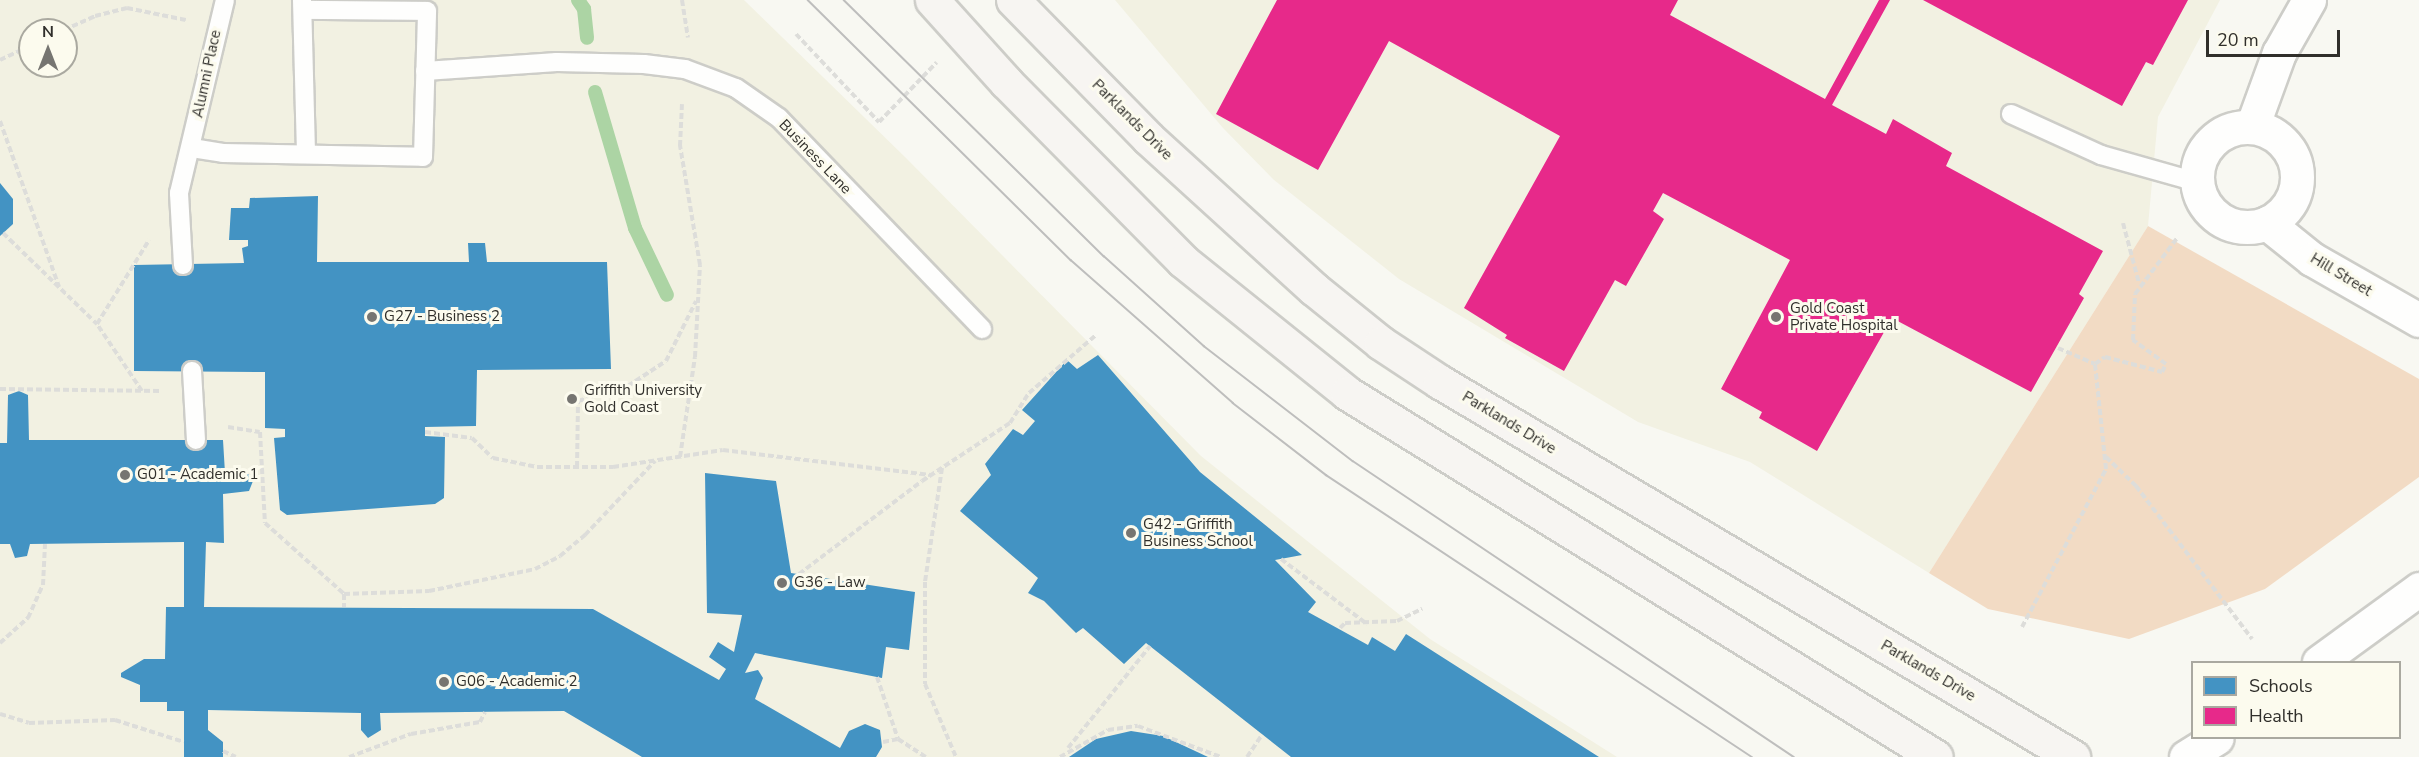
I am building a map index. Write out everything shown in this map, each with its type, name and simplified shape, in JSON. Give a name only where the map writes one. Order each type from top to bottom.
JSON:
[{"type":"street","name":"Parklands Drive","points":[[1013,0],[1148,138],[1314,289],[1382,343],[1450,388],[2073,757]]},
{"type":"street","points":[[2252,127],[2280,53],[2308,0]]},
{"type":"street","points":[[943,4],[1183,261],[1347,393],[1936,757]]},
{"type":"street","points":[[2252,127],[2269,131],[2284,142],[2294,157],[2298,174],[2291,202],[2267,223],[2232,225],[2212,213],[2197,182],[2204,151],[2216,138],[2231,130],[2252,127]]},
{"type":"street","name":"Hill Street","points":[[2267,223],[2312,259],[2419,320]]},
{"type":"street","points":[[2322,661],[2419,589]]},
{"type":"street","points":[[2186,757],[2215,739]]},
{"type":"lane","name":"Alumni Place","points":[[183,265],[179,193],[192,148],[200,93],[225,0]]},
{"type":"lane","points":[[192,148],[223,153],[306,152],[423,157],[427,11],[303,5],[306,152]]},
{"type":"lane","name":"Business Lane","points":[[425,70],[557,62],[644,64],[685,69],[736,88],[779,118],[982,329]]},
{"type":"lane","points":[[2011,114],[2101,155],[2197,182]]},
{"type":"lane","points":[[192,371],[196,440]]},
{"type":"path","points":[[682,0],[689,45]]},
{"type":"path","points":[[78,24],[95,16],[127,8],[187,20]]},
{"type":"path","points":[[796,34],[879,122],[940,58],[947,65]]},
{"type":"path","points":[[0,60],[18,52]]},
{"type":"path","points":[[680,457],[695,357],[700,265],[680,146],[683,92]]},
{"type":"path","points":[[0,121],[59,287]]},
{"type":"path","points":[[2123,223],[2139,283]]},
{"type":"path","points":[[3,233],[97,324],[142,391]]},
{"type":"path","points":[[97,324],[152,236]]},
{"type":"path","points":[[2095,364],[2105,357],[2162,372],[2166,364],[2133,340],[2135,294],[2139,283],[2178,237]]},
{"type":"path","points":[[577,466],[578,401],[628,386],[666,361],[697,299]]},
{"type":"path","points":[[799,574],[930,475],[1010,423],[1029,393],[1096,334]]},
{"type":"path","points":[[2058,348],[2095,364]]},
{"type":"path","points":[[2022,627],[2106,470],[2095,364]]},
{"type":"path","points":[[0,389],[169,392]]},
{"type":"path","points":[[222,426],[260,432],[265,523],[344,594],[345,607]]},
{"type":"path","points":[[425,432],[472,438],[493,458],[537,466],[613,467],[723,450],[930,475]]},
{"type":"path","points":[[2105,457],[2136,486],[2252,639]]},
{"type":"path","points":[[344,594],[429,591],[535,569],[560,556],[585,535],[656,460]]},
{"type":"path","points":[[942,467],[925,582],[925,684],[956,757]]},
{"type":"path","points":[[0,643],[28,618],[43,585],[45,544]]},
{"type":"path","points":[[1281,559],[1367,624]]},
{"type":"path","points":[[1340,628],[1345,623],[1367,624],[1397,621],[1422,609]]},
{"type":"path","points":[[1060,757],[1150,646]]},
{"type":"path","points":[[877,677],[897,739],[926,757]]},
{"type":"path","points":[[349,757],[354,752],[411,734],[480,722],[485,712]]},
{"type":"path","points":[[0,714],[29,723],[115,720],[184,742]]},
{"type":"path","points":[[1065,750],[1108,730],[1138,726],[1221,757]]},
{"type":"path","points":[[1247,757],[1262,735]]},
{"type":"path","points":[[883,742],[897,739]]},
{"type":"path","points":[[223,751],[236,757]]},
{"type":"shaded area","name":"Griffith University Gold Coast","points":[[0,0],[744,0],[905,157],[1201,456],[1430,639],[1617,757],[0,757]]},
{"type":"shaded area","name":"Gold Coast Private Hospital","points":[[1115,0],[2220,0],[2158,117],[2148,226],[1929,573],[1750,462],[1638,422],[1399,279],[1274,180],[1223,128]]},
{"type":"shaded area","points":[[2148,226],[2419,379],[2419,477],[2265,589],[2129,639],[1988,609],[1929,573]]},
{"type":"building: Schools","points":[[0,183],[13,199],[13,224],[0,236]]},
{"type":"building: Schools","name":"G27 - Business 2","points":[[318,196],[317,262],[469,262],[468,243],[485,243],[487,262],[607,262],[611,369],[477,370],[476,426],[425,427],[425,436],[445,437],[444,498],[435,504],[287,515],[280,510],[274,438],[285,437],[285,429],[265,428],[265,372],[134,371],[134,265],[244,263],[242,248],[248,246],[248,240],[229,240],[231,208],[249,208],[250,198]]},
{"type":"building: Schools","name":"G42 - Griffith Business School","points":[[1098,355],[1200,472],[1302,555],[1275,560],[1316,602],[1308,612],[1368,645],[1372,637],[1395,651],[1406,634],[1599,757],[1291,757],[1146,643],[1124,664],[1083,628],[1076,633],[1044,601],[1028,593],[1038,578],[960,511],[991,475],[985,464],[1013,429],[1023,435],[1035,421],[1022,410],[1067,360],[1077,369]]},
{"type":"building: Schools","points":[[19,391],[28,395],[29,440],[223,440],[225,473],[248,474],[253,481],[249,491],[223,494],[224,543],[206,542],[204,607],[593,609],[719,680],[726,669],[709,657],[718,642],[734,652],[742,615],[707,613],[705,473],[776,481],[791,573],[915,592],[909,650],[886,647],[882,678],[755,653],[745,673],[758,670],[763,678],[755,699],[840,748],[849,731],[865,724],[880,730],[882,747],[876,757],[642,757],[564,711],[380,713],[381,730],[368,738],[361,730],[361,713],[208,710],[208,730],[223,742],[223,757],[184,757],[184,711],[167,711],[167,702],[140,702],[140,685],[121,677],[121,673],[144,659],[165,659],[166,607],[184,607],[184,542],[30,544],[27,556],[15,558],[10,544],[0,544],[0,443],[7,443],[8,395]]},
{"type":"building: Schools","points":[[1131,731],[1163,736],[1208,757],[1069,757],[1096,739]]},
{"type":"building: Health","points":[[1277,0],[1678,0],[1670,15],[1825,99],[1879,0],[1890,0],[1832,105],[1886,134],[1893,119],[1952,153],[1946,166],[2103,251],[2079,294],[2084,298],[2031,392],[1892,318],[1817,451],[1759,418],[1762,412],[1721,389],[1790,260],[1663,193],[1653,211],[1664,219],[1626,286],[1615,280],[1564,371],[1505,338],[1507,335],[1464,308],[1560,136],[1389,41],[1318,170],[1216,114]]},
{"type":"building: Health","points":[[1923,0],[2188,0],[2153,65],[2146,62],[2122,106]]},
{"type":"waterway","points":[[578,0],[584,9],[587,38]]},
{"type":"waterway","points":[[595,92],[635,228],[667,295]]},
{"type":"tram line","points":[[808,0],[1071,260],[1233,403],[1326,475],[1752,757]]},
{"type":"tram line","points":[[844,0],[1104,256],[1204,346],[1353,461],[1794,757]]},
{"type":"place","name":"G27 - Business 2","points":[[372,317]]},
{"type":"place","name":"Gold Coast Private Hospital","points":[[1776,317]]},
{"type":"place","name":"Griffith University Gold Coast","points":[[572,399]]},
{"type":"place","name":"G01 - Academic 1","points":[[125,475]]},
{"type":"place","name":"G42 - Griffith Business School","points":[[1131,533]]},
{"type":"place","name":"G36 - Law","points":[[782,583]]},
{"type":"place","name":"G06 - Academic 2","points":[[444,682]]}]
